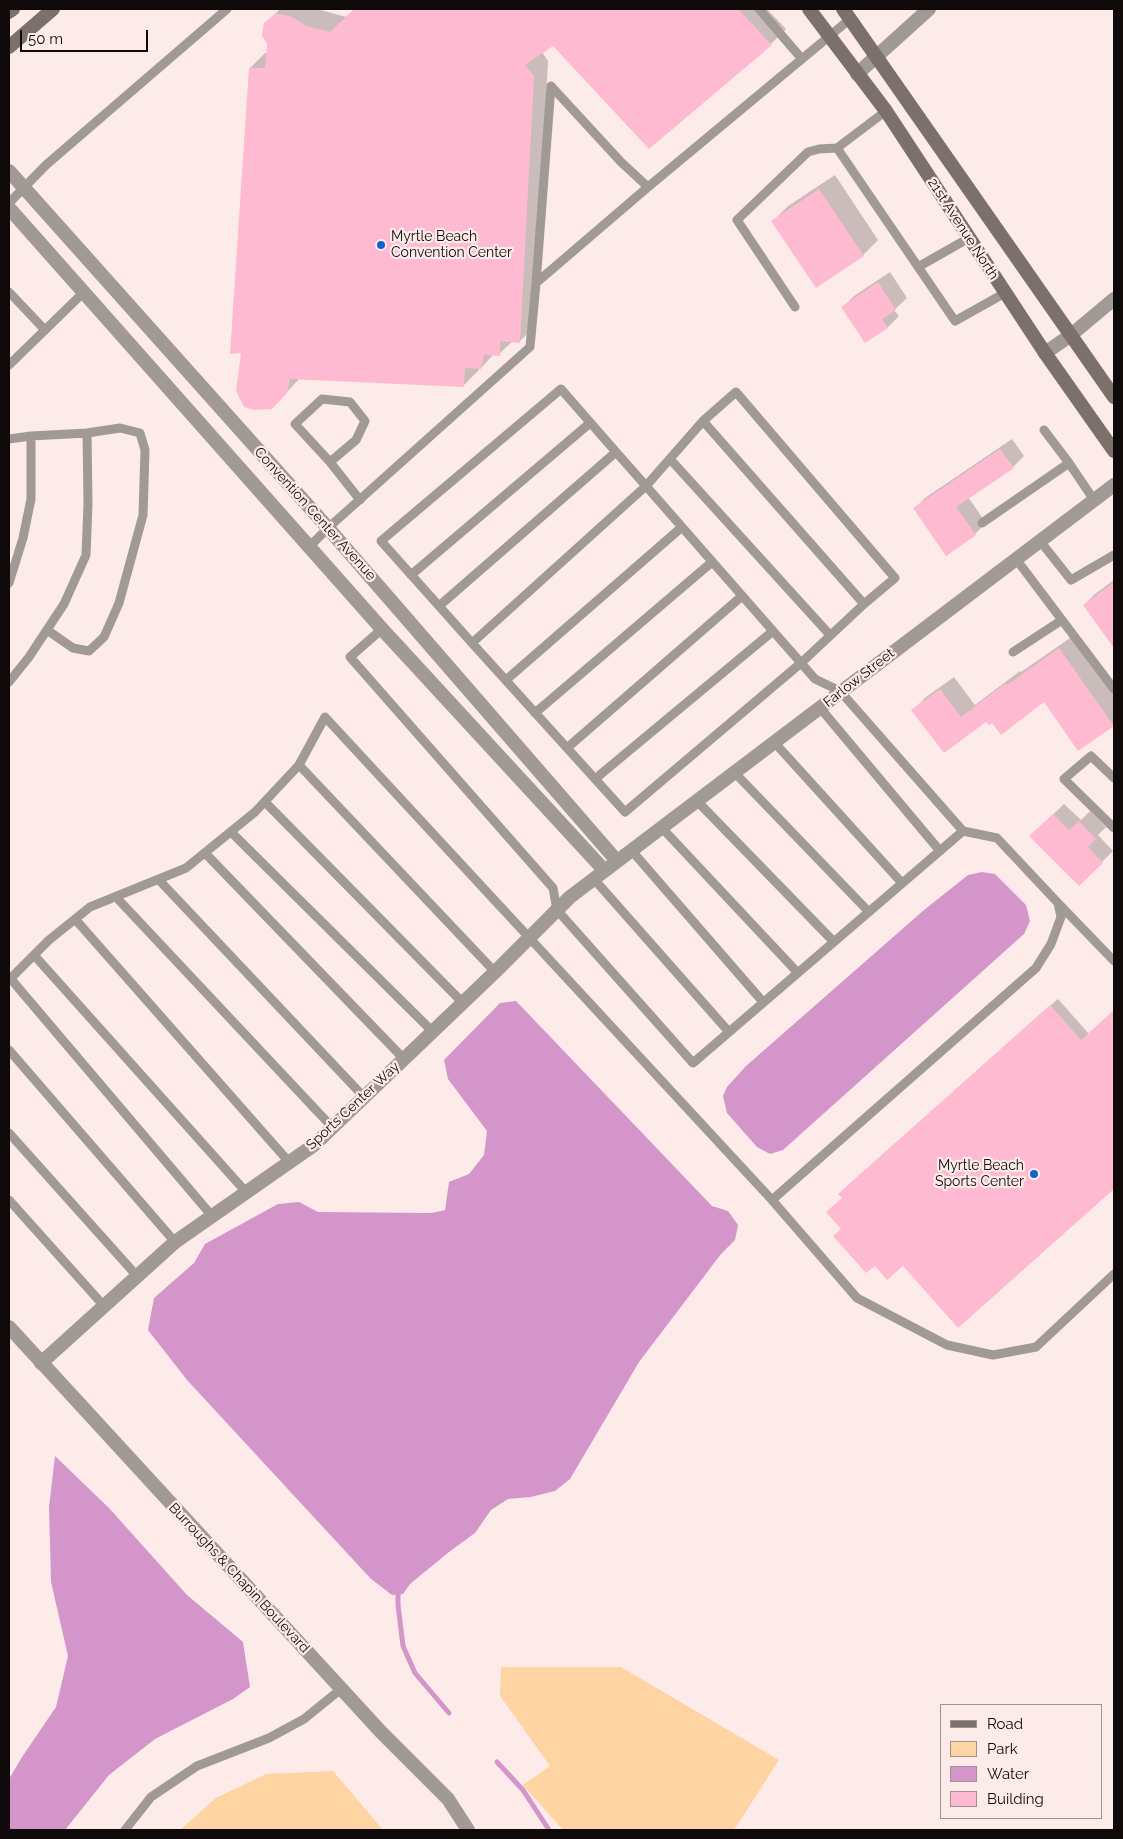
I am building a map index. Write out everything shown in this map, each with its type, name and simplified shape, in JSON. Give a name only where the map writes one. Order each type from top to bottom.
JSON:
[{"type":"main road","points":[[9,12],[13,9]]},
{"type":"main road","points":[[9,47],[53,9]]},
{"type":"main road","name":"21st Avenue North","points":[[809,9],[886,111],[1005,293],[1114,451]]},
{"type":"main road","name":"21st Avenue North","points":[[847,14],[1114,397]]},
{"type":"street","points":[[857,74],[930,9]]},
{"type":"street","name":"Convention Center Avenue","points":[[9,171],[328,528],[617,861]]},
{"type":"street","name":"Convention Center Avenue","points":[[9,208],[598,874]]},
{"type":"street","points":[[1046,353],[1071,336],[1114,299]]},
{"type":"street","name":"Farlow Street","points":[[598,874],[697,802],[734,772],[821,708],[840,691],[1114,485]]},
{"type":"street","name":"Sports Center Way","points":[[41,1362],[175,1242],[314,1145],[495,972],[570,897],[598,874]]},
{"type":"street","name":"Burroughs & Chapin Boulevard","points":[[9,1327],[341,1689],[448,1799],[468,1830]]},
{"type":"lane","points":[[9,203],[46,164],[228,9]]},
{"type":"lane","points":[[759,9],[802,59]]},
{"type":"lane","points":[[536,283],[648,187],[830,37],[847,14]]},
{"type":"lane","points":[[309,547],[530,347],[551,86],[621,162],[648,187]]},
{"type":"lane","points":[[795,306],[737,220],[808,152],[836,148],[886,111]]},
{"type":"lane","points":[[836,148],[955,321],[1005,293]]},
{"type":"lane","points":[[918,267],[969,238]]},
{"type":"lane","points":[[9,364],[84,292]]},
{"type":"lane","points":[[11,298],[45,330]]},
{"type":"lane","points":[[472,643],[646,486],[703,421],[736,392],[895,578],[864,604],[801,663],[624,812],[595,779],[472,643],[381,541],[561,388],[590,423],[646,486],[712,562],[773,631],[801,663],[815,679],[840,691],[963,831],[997,838],[1114,961]]},
{"type":"lane","points":[[330,462],[356,440],[366,421],[350,402],[322,400],[295,424],[330,462],[360,500]]},
{"type":"lane","points":[[703,421],[864,604]]},
{"type":"lane","points":[[411,575],[590,423]]},
{"type":"lane","points":[[9,439],[87,433],[120,428],[140,433],[146,450],[143,515],[119,602],[104,636],[89,651],[73,648],[47,630]]},
{"type":"lane","points":[[1044,430],[1094,500]]},
{"type":"lane","points":[[9,682],[29,658],[64,604],[86,554],[88,504],[87,433]]},
{"type":"lane","points":[[9,583],[23,538],[31,499],[31,436]]},
{"type":"lane","points":[[439,606],[616,452]]},
{"type":"lane","points":[[670,459],[830,635]]},
{"type":"lane","points":[[982,523],[1069,463]]},
{"type":"lane","points":[[506,680],[682,527]]},
{"type":"lane","points":[[1040,541],[1071,580],[1114,554]]},
{"type":"lane","points":[[1016,559],[1114,689]]},
{"type":"lane","points":[[535,713],[712,562]]},
{"type":"lane","points":[[567,748],[742,596]]},
{"type":"lane","points":[[1013,652],[1062,620]]},
{"type":"lane","points":[[382,629],[350,656],[553,888],[557,910],[693,1063],[963,831]]},
{"type":"lane","points":[[595,779],[773,631]]},
{"type":"lane","points":[[821,708],[940,850]]},
{"type":"lane","points":[[212,1216],[10,979],[49,940],[90,907],[186,868],[231,832],[264,802],[299,765],[325,717],[772,1200],[857,1298],[947,1345],[993,1355],[1036,1346],[1114,1274]]},
{"type":"lane","points":[[774,742],[902,883]]},
{"type":"lane","points":[[1114,778],[1092,756],[1064,779],[1114,828]]},
{"type":"lane","points":[[299,765],[495,972]]},
{"type":"lane","points":[[734,772],[869,912]]},
{"type":"lane","points":[[264,802],[463,1003]]},
{"type":"lane","points":[[697,802],[834,942]]},
{"type":"lane","points":[[662,828],[798,972]]},
{"type":"lane","points":[[231,832],[432,1032]]},
{"type":"lane","points":[[632,851],[763,1002]]},
{"type":"lane","points":[[205,853],[404,1059]]},
{"type":"lane","points":[[598,874],[729,1032]]},
{"type":"lane","points":[[159,880],[364,1097]]},
{"type":"lane","points":[[116,897],[332,1127]]},
{"type":"lane","points":[[772,1200],[1036,968],[1051,944],[1061,917],[1058,903]]},
{"type":"lane","points":[[75,919],[289,1162]]},
{"type":"lane","points":[[34,955],[246,1192]]},
{"type":"lane","points":[[9,1050],[175,1242]]},
{"type":"lane","points":[[9,1133],[137,1276]]},
{"type":"lane","points":[[9,1200],[104,1306]]},
{"type":"lane","points":[[125,1830],[151,1797],[197,1766],[268,1738],[304,1718],[341,1689]]},
{"type":"green space","points":[[501,1667],[621,1667],[779,1760],[734,1830],[563,1830],[523,1785],[550,1766],[500,1696]]},
{"type":"green space","points":[[333,1771],[383,1830],[180,1830],[216,1798],[266,1774]]},
{"type":"water","points":[[982,872],[995,874],[1026,905],[1030,921],[1024,934],[783,1150],[770,1154],[757,1147],[727,1113],[723,1096],[727,1087],[746,1066],[924,910],[968,875]]},
{"type":"water","points":[[516,1001],[712,1206],[728,1211],[738,1225],[735,1240],[721,1254],[639,1362],[570,1479],[555,1491],[531,1497],[508,1499],[491,1510],[475,1533],[410,1584],[403,1594],[392,1595],[371,1579],[187,1380],[148,1330],[154,1298],[194,1263],[205,1244],[278,1204],[299,1202],[318,1212],[432,1213],[445,1210],[449,1182],[469,1174],[484,1155],[487,1131],[448,1079],[444,1060],[500,1003]]},
{"type":"water","points":[[55,1456],[109,1508],[187,1595],[243,1642],[250,1687],[233,1699],[155,1739],[109,1775],[65,1830],[9,1830],[9,1779],[56,1707],[68,1656],[51,1582],[49,1507]]},
{"type":"building","name":"Myrtle Beach Convention Center","points":[[354,9],[738,9],[772,45],[649,149],[553,46],[525,65],[534,76],[520,343],[500,341],[500,356],[484,355],[481,369],[465,368],[464,387],[290,379],[287,393],[272,409],[254,410],[244,407],[236,391],[241,353],[230,354],[249,68],[265,68],[267,44],[262,35],[264,23],[276,13],[292,17],[307,26],[330,32]]},
{"type":"building","points":[[819,189],[864,256],[816,288],[771,221]]},
{"type":"building","points":[[878,282],[896,310],[882,319],[888,328],[865,343],[841,307]]},
{"type":"building","points":[[1000,449],[1014,468],[956,507],[976,535],[946,556],[913,508]]},
{"type":"building","points":[[1114,582],[1114,648],[1083,605]]},
{"type":"building","points":[[1059,648],[1114,726],[1078,751],[1044,702],[1001,735],[992,723],[989,725],[986,722],[944,753],[911,710],[940,689],[961,717],[1006,683],[1007,685]]},
{"type":"building","points":[[1053,814],[1069,830],[1079,821],[1096,839],[1088,847],[1103,863],[1079,886],[1029,836]]},
{"type":"building","name":"Myrtle Beach Sports Center","points":[[1050,1005],[1081,1040],[1114,1010],[1114,1189],[958,1328],[903,1266],[887,1280],[875,1266],[866,1273],[833,1236],[841,1229],[826,1212],[842,1198],[838,1194]]},
{"type":"waterway","points":[[398,1589],[403,1646],[415,1673],[449,1713]]},
{"type":"waterway","points":[[497,1762],[523,1790],[549,1830]]},
{"type":"place","name":"Myrtle Beach Convention Center","points":[[381,245]]},
{"type":"place","name":"Myrtle Beach Sports Center","points":[[1034,1174]]}]
